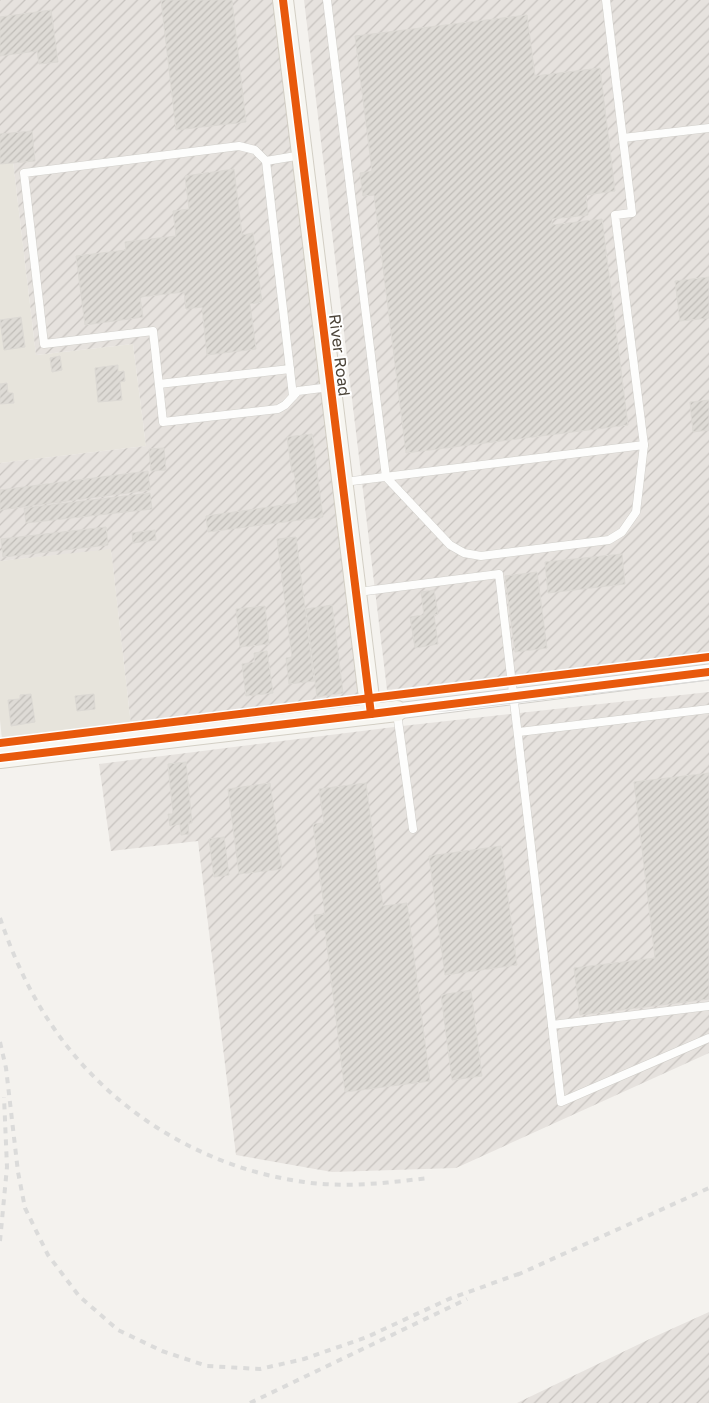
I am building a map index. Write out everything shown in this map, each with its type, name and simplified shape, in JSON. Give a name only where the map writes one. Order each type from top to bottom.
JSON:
[{"type":"street","name":"River Road","points":[[283,0],[371,714]]},
{"type":"street","points":[[0,758],[709,672]]},
{"type":"lane","points":[[327,0],[386,477],[450,545],[464,553],[481,556],[609,540],[622,532],[636,512],[644,445],[615,216],[632,213],[606,0]]},
{"type":"lane","points":[[623,138],[709,128]]},
{"type":"lane","points":[[294,396],[266,160],[255,150],[239,146],[24,173],[44,344],[153,331],[163,422],[278,409],[285,405],[294,396],[298,391],[330,387]]},
{"type":"lane","points":[[266,160],[302,155]]},
{"type":"lane","points":[[159,384],[290,369]]},
{"type":"lane","points":[[342,483],[644,445]]},
{"type":"lane","points":[[356,592],[499,574],[561,1102],[709,1038]]},
{"type":"lane","points":[[519,732],[709,709]]},
{"type":"lane","points":[[397,711],[413,829]]},
{"type":"lane","points":[[552,1025],[709,1006]]},
{"type":"shaded area","points":[[0,0],[274,0],[363,698],[131,725],[111,549],[0,561],[0,463],[146,446],[133,344],[36,355],[13,161],[0,162]]},
{"type":"shaded area","points":[[304,0],[709,0],[709,652],[387,690]]},
{"type":"shaded area","points":[[13,161],[36,355],[133,344],[146,446],[0,463],[0,162]]},
{"type":"shaded area","points":[[111,548],[131,725],[2,740],[0,720],[0,561]]},
{"type":"shaded area","points":[[709,692],[709,1053],[456,1168],[332,1172],[236,1155],[198,841],[111,851],[99,764],[402,726]]},
{"type":"shaded area","points":[[709,1312],[709,1403],[517,1403],[656,1336]]},
{"type":"building","points":[[161,0],[232,0],[246,122],[176,130]]},
{"type":"building","points":[[51,10],[58,62],[39,64],[37,51],[0,56],[0,17]]},
{"type":"building","points":[[527,15],[535,76],[600,68],[615,191],[586,195],[588,215],[552,219],[552,225],[602,219],[628,425],[406,453],[374,195],[363,196],[360,173],[372,171],[355,36]]},
{"type":"building","points":[[32,131],[35,161],[0,164],[0,134]]},
{"type":"building","points":[[234,169],[242,235],[253,233],[262,302],[250,304],[256,349],[207,355],[202,307],[186,309],[184,292],[140,297],[143,317],[85,325],[76,256],[126,250],[125,242],[176,236],[173,211],[189,209],[185,176]]},
{"type":"building","points":[[709,277],[709,318],[680,321],[675,281]]},
{"type":"building","points":[[21,317],[25,347],[4,350],[0,320]]},
{"type":"building","points":[[60,356],[62,370],[52,372],[50,358]]},
{"type":"building","points":[[118,365],[118,372],[124,371],[125,381],[120,382],[122,400],[98,402],[95,368]]},
{"type":"building","points":[[7,383],[8,393],[13,393],[14,403],[0,404],[0,384]]},
{"type":"building","points":[[709,400],[709,430],[693,432],[690,402]]},
{"type":"building","points":[[312,434],[323,517],[208,532],[206,516],[298,503],[287,437]]},
{"type":"building","points":[[164,448],[166,470],[151,471],[149,449]]},
{"type":"building","points":[[148,471],[150,490],[0,510],[0,490]]},
{"type":"building","points":[[150,493],[152,509],[26,523],[24,508]]},
{"type":"building","points":[[106,527],[108,545],[3,557],[1,539]]},
{"type":"building","points":[[155,530],[156,540],[133,543],[132,533]]},
{"type":"building","points":[[296,537],[314,681],[289,684],[286,658],[292,657],[277,539]]},
{"type":"building","points":[[622,554],[625,584],[548,593],[545,562]]},
{"type":"building","points":[[537,572],[547,648],[515,652],[505,576]]},
{"type":"building","points":[[434,590],[438,614],[434,615],[438,644],[415,648],[410,617],[424,615],[421,592]]},
{"type":"building","points":[[332,605],[343,693],[317,697],[306,609]]},
{"type":"building","points":[[265,606],[269,644],[240,647],[236,609]]},
{"type":"building","points":[[267,651],[273,693],[246,696],[242,664],[255,662],[254,653]]},
{"type":"building","points":[[31,694],[35,722],[11,726],[8,700],[20,699],[20,695]]},
{"type":"building","points":[[94,694],[95,709],[77,711],[75,696]]},
{"type":"building","points":[[186,762],[192,823],[188,823],[189,834],[181,835],[180,824],[170,826],[168,814],[173,814],[168,764]]},
{"type":"building","points":[[709,773],[709,999],[580,1015],[574,968],[655,958],[634,782]]},
{"type":"building","points":[[270,783],[282,869],[239,874],[228,789]]},
{"type":"building","points":[[366,783],[383,906],[407,903],[430,1081],[345,1092],[325,930],[316,931],[314,915],[325,914],[313,824],[324,823],[319,789]]},
{"type":"building","points":[[224,837],[229,875],[214,877],[209,839]]},
{"type":"building","points":[[501,846],[517,965],[445,975],[429,856]]},
{"type":"building","points":[[471,990],[482,1076],[452,1080],[441,995]]},
{"type":"tram line","points":[[397,711],[446,711],[709,680]]},
{"type":"railway","points":[[0,918],[23,974],[53,1027],[76,1057],[102,1085],[162,1131],[195,1149],[230,1164],[267,1175],[304,1182],[350,1185],[428,1178]]},
{"type":"railway","points":[[0,1042],[6,1068],[18,1172],[25,1208],[48,1255],[79,1296],[118,1330],[162,1351],[207,1366],[260,1369],[304,1359],[367,1337],[449,1299],[521,1273]]},
{"type":"railway","points":[[0,1241],[7,1167],[4,1097]]},
{"type":"railway","points":[[517,1275],[709,1188]]},
{"type":"railway","points":[[250,1403],[467,1299]]},
{"type":"cycle path","points":[[283,0],[371,714]]},
{"type":"cycle path","points":[[0,743],[709,657]]},
{"type":"cycle path","points":[[0,758],[709,672]]}]
